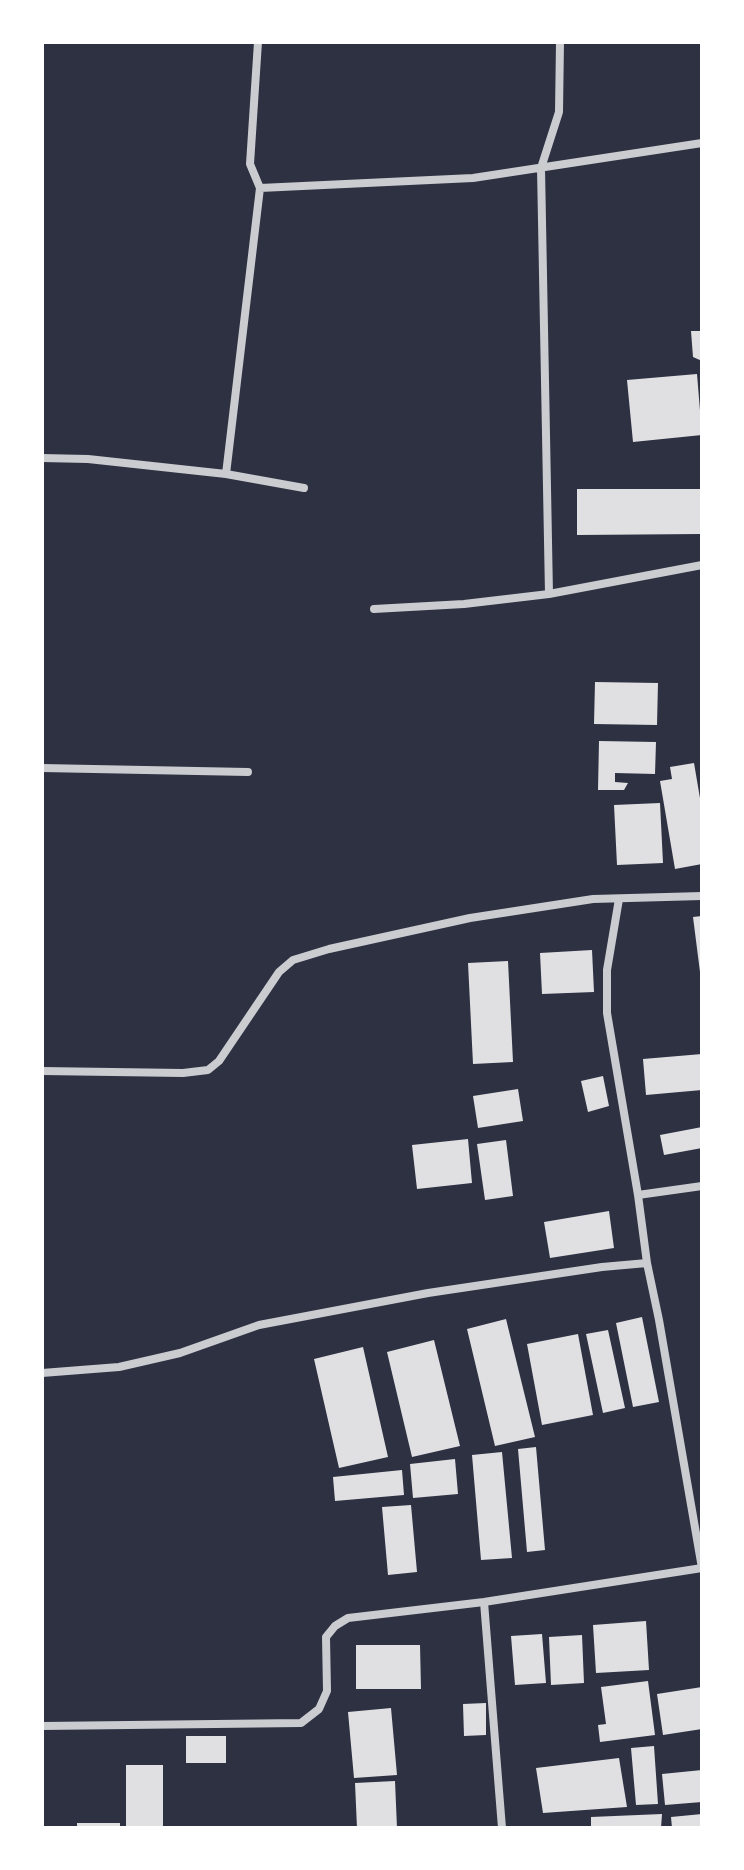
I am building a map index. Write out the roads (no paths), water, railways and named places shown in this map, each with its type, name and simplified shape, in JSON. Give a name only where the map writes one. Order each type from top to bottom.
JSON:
[{"type":"street","points":[[226,474],[260,188],[250,164],[258,42]]},
{"type":"street","points":[[549,594],[541,168],[559,112],[560,42]]},
{"type":"street","points":[[260,188],[473,178],[702,143]]},
{"type":"street","points":[[42,458],[88,459],[226,474],[304,488]]},
{"type":"street","points":[[374,609],[464,604],[549,594],[702,565]]},
{"type":"street","points":[[42,768],[248,772]]},
{"type":"street","points":[[42,1071],[183,1073],[208,1070],[219,1061],[279,972],[293,960],[329,949],[470,918],[593,899],[702,896]]},
{"type":"street","points":[[42,1726],[301,1723],[319,1709],[327,1691],[326,1637],[335,1626],[348,1618],[484,1602],[702,1568],[647,1263],[607,1013],[607,970],[619,899]]},
{"type":"street","points":[[638,1195],[702,1186]]},
{"type":"street","points":[[42,1373],[119,1367],[180,1353],[259,1325],[428,1293],[647,1263]]},
{"type":"street","points":[[484,1602],[502,1828]]}]
